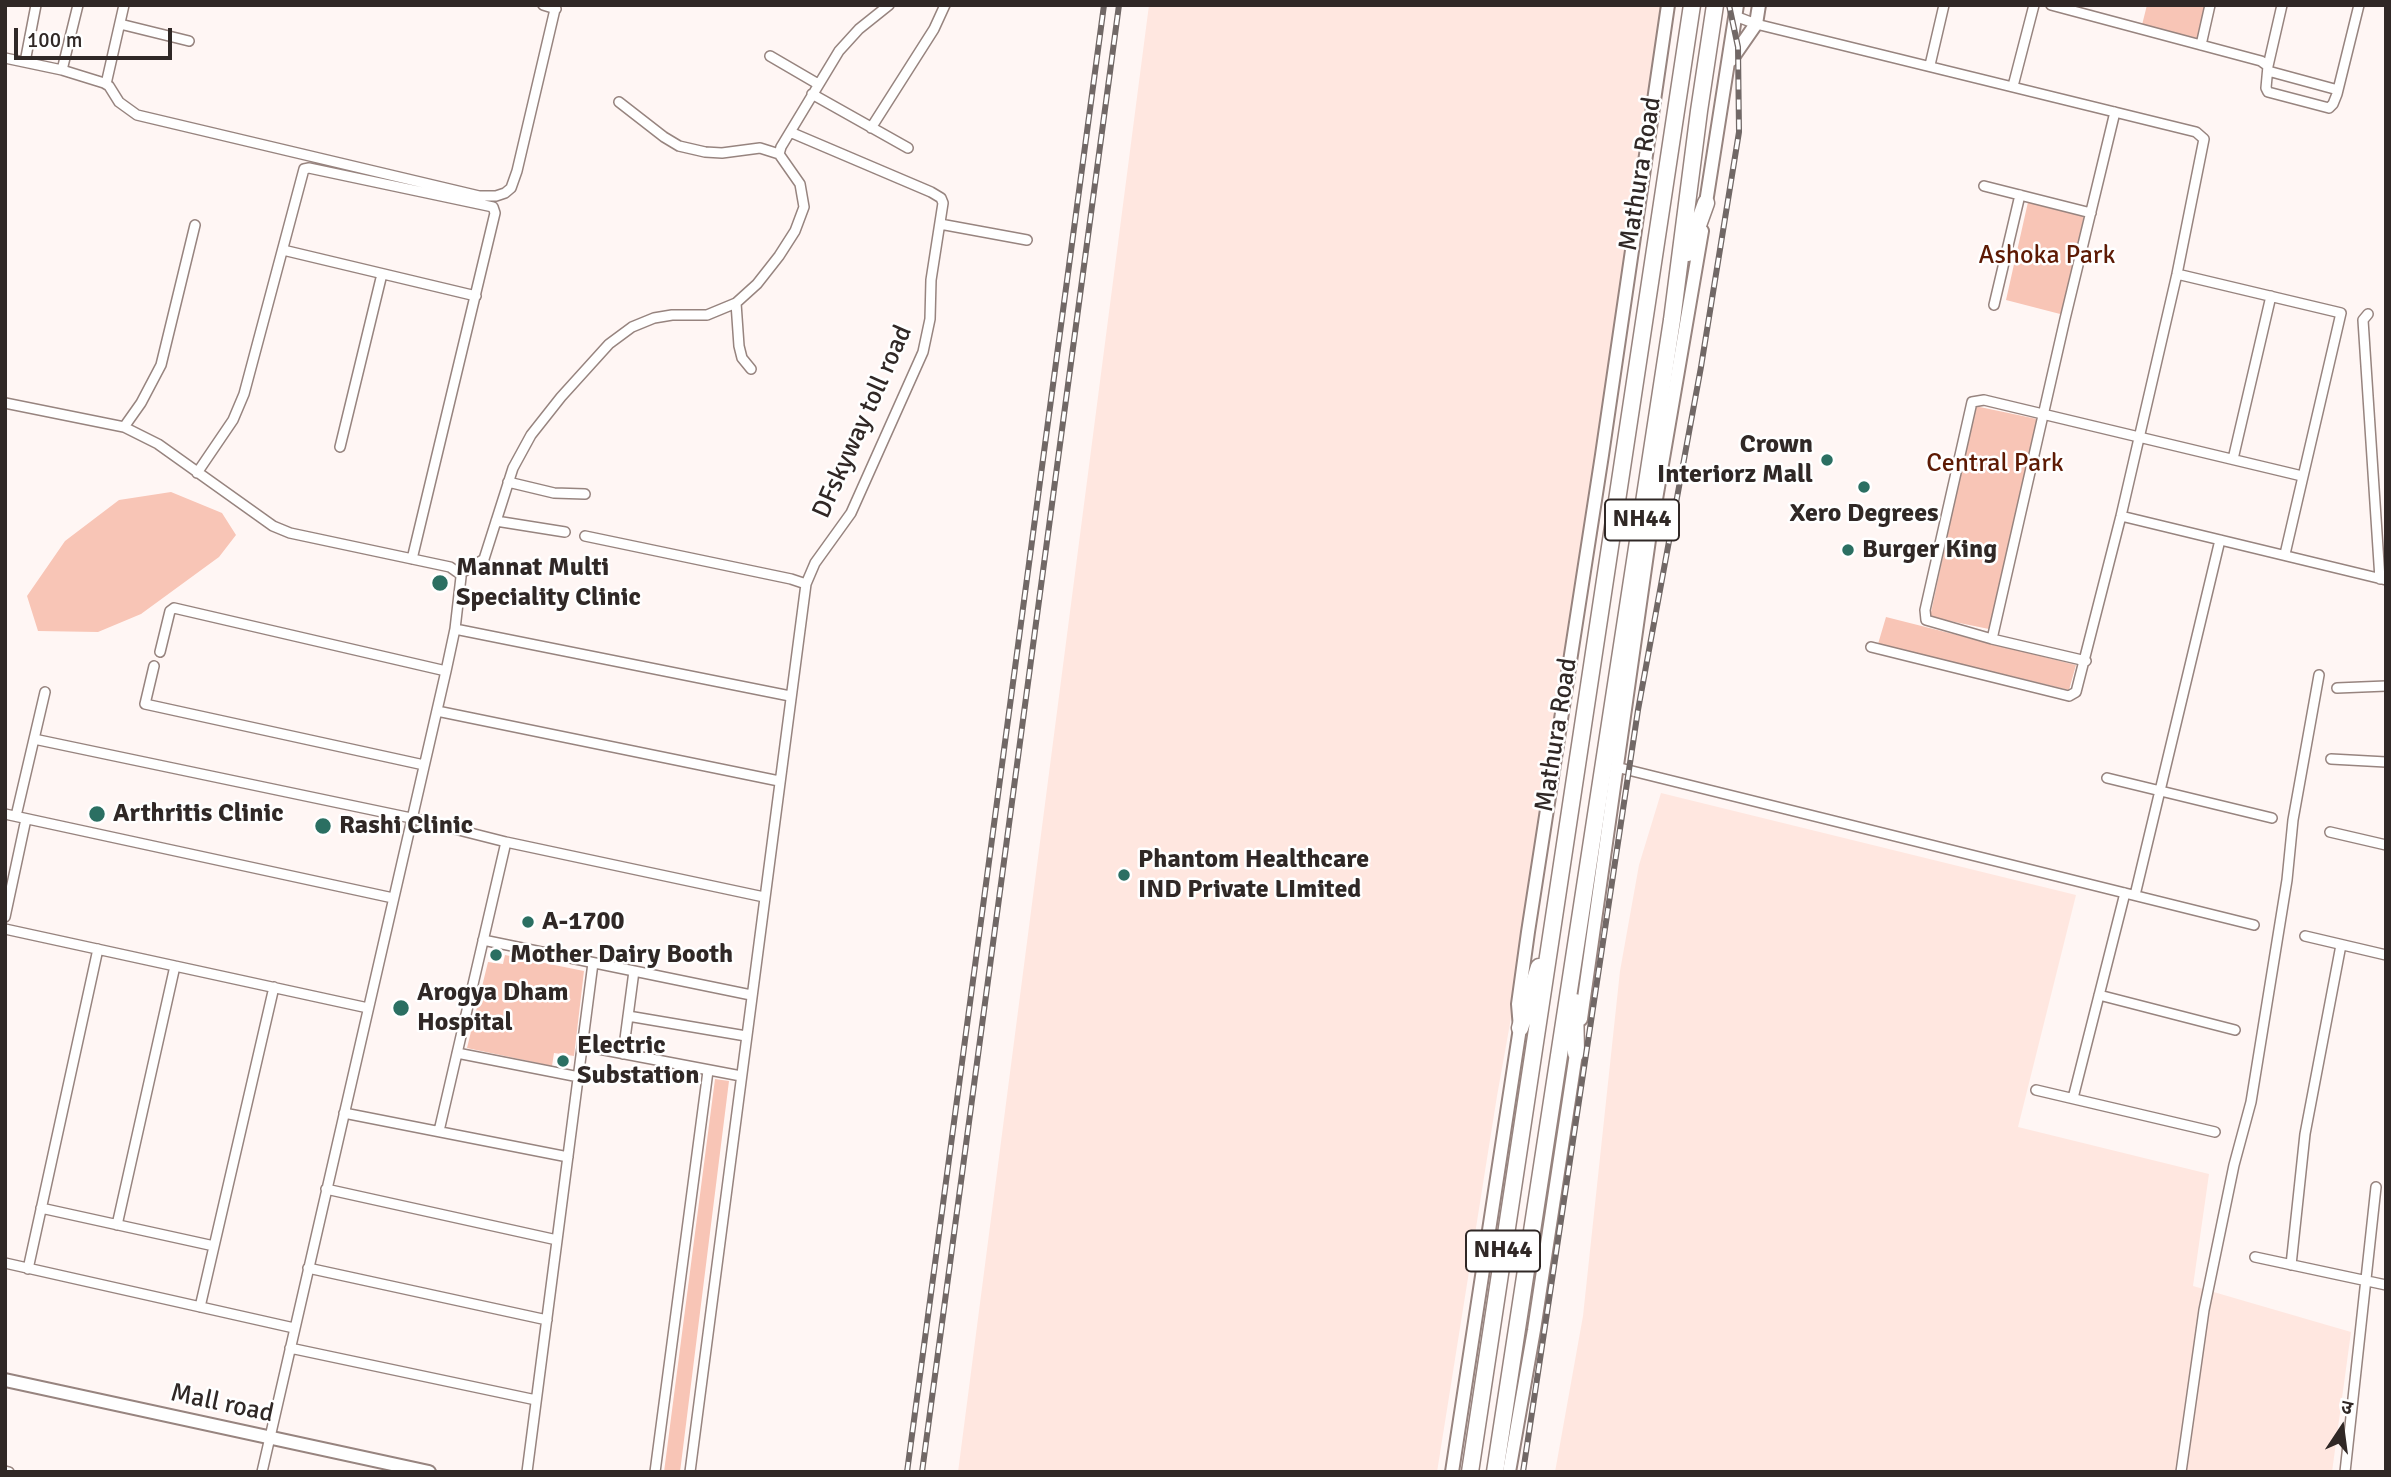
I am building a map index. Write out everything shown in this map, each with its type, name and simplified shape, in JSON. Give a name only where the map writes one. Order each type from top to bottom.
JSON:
[{"type":"highway","name":"Mathura Road","points":[[1470,1472],[1528,1029],[1552,930],[1692,5]]},
{"type":"highway","name":"Mathura Road","points":[[1495,1472],[1677,281],[1715,5]]},
{"type":"highway","points":[[1677,281],[1706,203]]},
{"type":"highway","points":[[1574,961],[1576,1053]]},
{"type":"main road","points":[[1452,1472],[1528,1029],[1518,1004],[1668,5]]},
{"type":"main road","points":[[1728,64],[1756,24],[1759,5]]},
{"type":"main road","points":[[1509,1472],[1534,1330],[1576,1053],[1662,461],[1736,11]]},
{"type":"main road","name":"Mall road","points":[[5,1380],[429,1472]]},
{"type":"main road","points":[[1446,1472],[1462,1407]]},
{"type":"street","points":[[25,62],[36,5]]},
{"type":"street","points":[[62,70],[78,5]]},
{"type":"street","points":[[106,84],[124,5]]},
{"type":"street","points":[[5,58],[62,70],[106,84],[119,102],[137,115],[479,196],[496,196],[511,188],[517,172],[556,7],[543,5]]},
{"type":"street","points":[[779,154],[818,84],[849,40],[889,5]]},
{"type":"street","points":[[871,128],[934,29],[945,5]]},
{"type":"street","points":[[1930,65],[1944,5]]},
{"type":"street","points":[[2013,86],[2035,5]]},
{"type":"street","points":[[2051,5],[2261,61],[2268,69],[2338,90]]},
{"type":"street","points":[[2201,45],[2210,5]]},
{"type":"street","points":[[2282,5],[2266,88],[2268,92],[2329,108],[2338,90],[2359,5]]},
{"type":"street","points":[[1736,11],[1756,24],[2196,132],[2204,139],[2140,437],[2079,687],[2069,696],[1871,647]]},
{"type":"street","points":[[120,24],[190,41]]},
{"type":"street","points":[[770,56],[818,84]]},
{"type":"street","points":[[812,94],[908,148]]},
{"type":"street","points":[[460,574],[484,559],[517,457],[531,435],[588,366],[624,332],[644,321],[662,316],[707,315],[736,303],[757,284],[779,257],[802,217],[804,207],[800,184],[779,154],[760,148],[722,153],[679,146],[619,102]]},
{"type":"street","points":[[1992,639],[2115,112]]},
{"type":"street","name":"DFskyway toll road","points":[[690,1472],[806,584],[815,563],[851,513],[923,352],[930,319],[930,279],[943,202],[931,192],[790,132]]},
{"type":"street","points":[[197,473],[228,429],[239,407],[304,170],[307,168],[491,206],[495,208],[495,213],[412,559]]},
{"type":"street","points":[[1984,186],[2091,213]]},
{"type":"street","points":[[1994,305],[2020,195]]},
{"type":"street","points":[[940,224],[1027,240]]},
{"type":"street","points":[[124,427],[141,403],[161,365],[195,225]]},
{"type":"street","points":[[283,250],[476,296]]},
{"type":"street","points":[[340,447],[382,274]]},
{"type":"street","points":[[2177,274],[2341,313],[2285,554]]},
{"type":"street","points":[[2233,459],[2271,296]]},
{"type":"street","points":[[736,303],[739,346],[742,358],[751,369]]},
{"type":"street","points":[[2121,516],[2383,579],[2363,320],[2368,314]]},
{"type":"street","points":[[2086,661],[1929,622],[1925,617],[1972,402],[1979,399],[2302,476]]},
{"type":"street","points":[[5,403],[124,427],[158,444],[260,519],[282,530],[450,567],[460,574],[455,629],[446,671],[262,1472]]},
{"type":"street","points":[[508,482],[554,493],[585,494]]},
{"type":"street","points":[[496,521],[565,532]]},
{"type":"street","points":[[585,536],[806,584]]},
{"type":"street","points":[[2073,1098],[2099,995],[2159,790],[2220,540]]},
{"type":"street","points":[[160,652],[170,611],[174,608],[446,671]]},
{"type":"street","points":[[455,629],[790,696]]},
{"type":"street","points":[[154,666],[145,704],[424,765]]},
{"type":"street","points":[[2181,1472],[2204,1310],[2234,1165],[2251,1102],[2287,880],[2293,820],[2319,675]]},
{"type":"street","points":[[2337,688],[2386,686]]},
{"type":"street","points":[[16,817],[46,692]]},
{"type":"street","points":[[437,711],[779,781]]},
{"type":"street","points":[[34,739],[411,818],[506,842],[764,897]]},
{"type":"street","points":[[2331,759],[2386,762]]},
{"type":"street","points":[[1616,767],[2254,925]]},
{"type":"street","points":[[2107,778],[2272,818]]},
{"type":"street","points":[[5,814],[393,898]]},
{"type":"street","points":[[5,916],[26,819]]},
{"type":"street","points":[[2330,832],[2386,845]]},
{"type":"street","points":[[439,1131],[506,842]]},
{"type":"street","points":[[5,929],[368,1008]]},
{"type":"street","points":[[2305,936],[2386,955]]},
{"type":"street","points":[[483,940],[751,995]]},
{"type":"street","points":[[2291,1265],[2305,1134],[2341,945]]},
{"type":"street","points":[[28,1269],[98,949]]},
{"type":"street","points":[[527,1472],[593,963]]},
{"type":"street","points":[[117,1225],[175,966]]},
{"type":"street","points":[[623,1054],[634,971]]},
{"type":"street","points":[[200,1307],[274,987]]},
{"type":"street","points":[[2099,995],[2235,1030]]},
{"type":"street","points":[[628,1016],[746,1035]]},
{"type":"street","points":[[583,1046],[741,1076]]},
{"type":"street","points":[[457,1053],[579,1077]]},
{"type":"street","points":[[655,1472],[708,1070]]},
{"type":"street","points":[[2036,1090],[2215,1132]]},
{"type":"street","points":[[344,1112],[568,1157]]},
{"type":"street","points":[[2345,1472],[2376,1186]]},
{"type":"street","points":[[326,1189],[557,1240]]},
{"type":"street","points":[[41,1208],[214,1246]]},
{"type":"street","points":[[2255,1257],[2386,1284]]},
{"type":"street","points":[[5,1263],[294,1328]]},
{"type":"street","points":[[308,1268],[547,1320]]},
{"type":"street","points":[[290,1348],[536,1400]]},
{"type":"shaded area","points":[[1149,5],[1672,5],[1599,527],[1497,1096],[1437,1472],[958,1472]]},
{"type":"shaded area","points":[[1661,793],[2076,895],[2018,1127],[2209,1174],[2193,1286],[2351,1332],[2332,1472],[1555,1472],[1583,1316],[1620,971],[1639,865]]},
{"type":"green space","points":[[2147,5],[2205,5],[2197,38],[2142,25]]},
{"type":"green space","name":"Ashoka Park","points":[[2028,202],[2084,215],[2064,315],[2006,300]]},
{"type":"green space","name":"Central Park","points":[[1975,406],[2037,419],[1989,629],[1930,617]]},
{"type":"green space","points":[[171,492],[222,513],[236,535],[219,557],[141,614],[98,632],[38,631],[27,596],[65,541],[119,500]]},
{"type":"green space","points":[[1886,617],[2076,665],[2069,690],[1878,644]]},
{"type":"green space","points":[[505,955],[584,971],[574,1056],[554,1053],[552,1066],[467,1048],[488,962],[503,964]]},
{"type":"green space","points":[[715,1079],[729,1081],[680,1472],[664,1472]]},
{"type":"railway","points":[[907,1472],[1104,5]]},
{"type":"railway","points":[[922,1472],[1119,5]]},
{"type":"railway","points":[[1523,1472],[1638,710],[1701,367],[1739,132],[1738,47],[1729,5]]},
{"type":"place","name":"Crown Interiorz Mall","points":[[1827,460]]},
{"type":"place","name":"Xero Degrees","points":[[1864,487]]},
{"type":"place","name":"Burger King","points":[[1848,550]]},
{"type":"place","name":"Mannat Multi Speciality Clinic","points":[[440,583]]},
{"type":"place","name":"Arthritis Clinic","points":[[97,814]]},
{"type":"place","name":"Rashi Clinic","points":[[323,826]]},
{"type":"place","name":"Phantom Healthcare IND Private LImited","points":[[1124,875]]},
{"type":"place","name":"A-1700","points":[[528,922]]},
{"type":"place","name":"Mother Dairy Booth","points":[[496,955]]},
{"type":"place","name":"Arogya Dham Hospital","points":[[401,1008]]},
{"type":"place","name":"Electric Substation","points":[[563,1061]]}]
